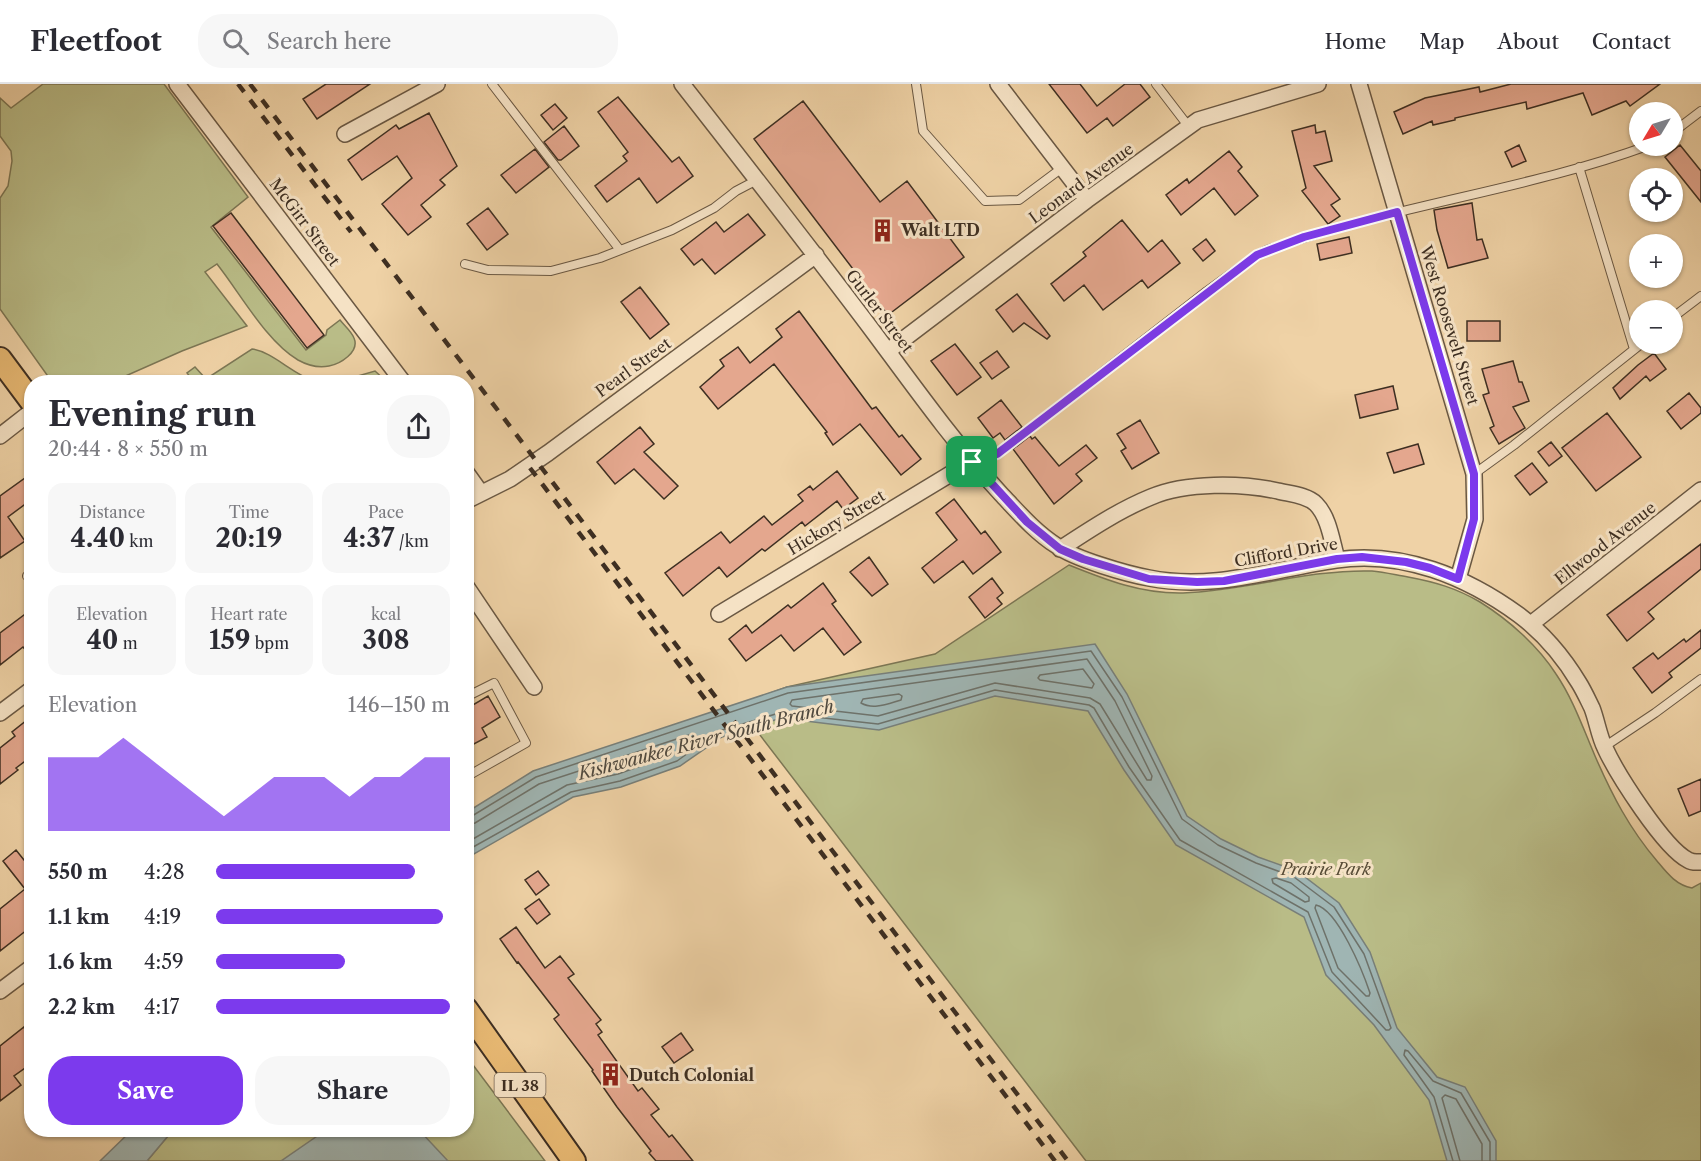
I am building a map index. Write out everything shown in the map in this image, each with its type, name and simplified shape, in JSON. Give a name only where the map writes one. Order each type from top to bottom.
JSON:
[{"type":"main road","points":[[0,359],[24,391]]},
{"type":"main road","name":"IL 38","points":[[474,1020],[574,1161]]},
{"type":"street","name":"McGirr Street","points":[[177,84],[398,375]]},
{"type":"street","points":[[345,134],[415,89],[437,84]]},
{"type":"street","name":"Gurler Street","points":[[682,84],[816,255],[972,462],[1027,522],[1060,549]]},
{"type":"street","points":[[998,84],[1087,200]]},
{"type":"street","name":"Leonard Avenue","points":[[888,351],[1087,200],[1198,120],[1318,84]]},
{"type":"street","name":"West Roosevelt Street","points":[[1359,84],[1474,474],[1474,519],[1458,579]]},
{"type":"street","name":"Pearl Street","points":[[474,497],[510,479],[548,453],[816,255]]},
{"type":"street","points":[[0,436],[24,417]]},
{"type":"street","name":"Hickory Street","points":[[719,614],[972,462]]},
{"type":"street","points":[[474,483],[481,493]]},
{"type":"street","points":[[1060,549],[1110,517],[1154,496],[1186,488],[1228,486],[1270,490],[1310,499],[1324,515],[1337,559]]},
{"type":"street","name":"Ellwood Avenue","points":[[1531,624],[1701,490]]},
{"type":"street","name":"Clifford Drive","points":[[1060,549],[1083,559],[1149,579],[1224,581],[1337,559],[1362,557],[1406,562],[1458,579],[1531,624],[1563,660],[1592,708],[1604,747],[1631,793],[1669,844],[1691,862],[1701,862]]},
{"type":"street","points":[[474,598],[534,687]]},
{"type":"street","points":[[0,713],[24,695]]},
{"type":"street","points":[[0,991],[24,973]]},
{"type":"lane","points":[[492,84],[620,250]]},
{"type":"lane","points":[[916,84],[923,131],[985,201],[1019,200],[1062,168]]},
{"type":"lane","points":[[1156,84],[1189,127]]},
{"type":"lane","points":[[1683,125],[1701,111]]},
{"type":"lane","points":[[972,462],[997,454],[1257,255],[1304,237],[1397,212],[1469,197],[1629,152]]},
{"type":"lane","points":[[1579,167],[1629,333]]},
{"type":"lane","points":[[465,264],[488,270],[551,271],[600,258],[672,230],[757,180]]},
{"type":"lane","points":[[1683,310],[1701,296]]},
{"type":"lane","points":[[1474,474],[1629,354]]},
{"type":"lane","points":[[1604,747],[1701,679]]},
{"type":"lane","points":[[474,693],[495,683],[526,743],[474,772]]},
{"type":"green space","points":[[43,84],[164,84],[248,197],[211,227],[306,350],[326,335],[327,330],[340,320],[354,338],[352,352],[343,360],[329,366],[313,366],[298,360],[286,352],[264,329],[217,264],[205,272],[247,326],[128,375],[47,375],[0,309],[0,198],[8,186],[12,161],[11,151],[0,136],[0,98],[11,108]]},
{"type":"green space","points":[[252,349],[267,354],[301,375],[212,375]]},
{"type":"green space","points":[[195,367],[202,375],[189,375],[187,373]]},
{"type":"green space","points":[[375,371],[379,375],[361,375]]},
{"type":"green space","name":"Prairie Park","points":[[1069,565],[1124,585],[1168,593],[1207,591],[1324,573],[1381,572],[1427,581],[1462,593],[1491,609],[1522,634],[1541,653],[1568,693],[1608,784],[1622,811],[1647,849],[1672,878],[1692,888],[1701,883],[1701,1161],[1086,1161],[737,705],[787,687],[935,654]]},
{"type":"green space","points":[[474,1066],[545,1161],[147,1161],[167,1137],[474,1137]]},
{"type":"water","name":"Kishwaukee River South Branch","points":[[1095,644],[1127,694],[1187,816],[1221,839],[1258,857],[1297,871],[1339,903],[1370,952],[1397,1028],[1437,1077],[1465,1087],[1496,1141],[1496,1161],[1447,1161],[1429,1100],[1374,1025],[1326,975],[1304,917],[1176,845],[1124,770],[1088,711],[995,696],[879,730],[781,718],[722,737],[680,766],[621,787],[573,797],[474,854],[474,808],[533,771],[787,687]]},
{"type":"water","points":[[125,1137],[167,1137],[147,1161],[100,1161]]},
{"type":"water","points":[[316,1137],[426,1137],[448,1161],[281,1161]]},
{"type":"building","points":[[326,84],[370,84],[317,119],[303,99]]},
{"type":"building","points":[[1049,84],[1080,84],[1097,106],[1125,84],[1140,84],[1150,97],[1113,126],[1107,118],[1087,133]]},
{"type":"building","points":[[1511,84],[1660,84],[1635,102],[1629,102],[1629,105],[1626,101],[1592,115],[1583,93],[1527,109],[1526,102],[1433,125],[1432,121],[1403,134],[1394,112],[1425,98],[1479,87],[1480,92]]},
{"type":"building","points":[[618,97],[672,162],[679,157],[693,176],[657,203],[639,178],[607,202],[595,186],[627,161],[623,156],[628,152],[598,112]]},
{"type":"building","name":"Walt LTD","points":[[803,101],[880,202],[907,181],[964,257],[888,315],[754,139]]},
{"type":"building","points":[[555,104],[567,118],[553,130],[541,115]]},
{"type":"building","points":[[429,113],[457,166],[440,180],[445,185],[421,205],[431,217],[408,235],[382,204],[412,178],[397,156],[362,180],[348,160],[396,125],[399,129]]},
{"type":"building","points":[[1315,125],[1316,133],[1325,131],[1332,161],[1314,166],[1340,199],[1331,205],[1340,216],[1328,224],[1302,191],[1306,188],[1292,131]]},
{"type":"building","points":[[564,126],[579,146],[558,160],[544,142]]},
{"type":"building","points":[[1519,145],[1526,161],[1512,167],[1505,152]]},
{"type":"building","points":[[535,149],[549,167],[516,193],[501,175]]},
{"type":"building","points":[[1683,149],[1701,171],[1701,202],[1683,180],[1683,168],[1674,168],[1665,157],[1683,156]]},
{"type":"building","points":[[1229,151],[1242,167],[1238,171],[1258,196],[1235,215],[1214,188],[1181,215],[1166,195],[1187,179],[1189,183]]},
{"type":"building","points":[[1472,203],[1477,240],[1482,239],[1488,258],[1448,268],[1434,210]]},
{"type":"building","points":[[488,208],[508,234],[487,250],[467,224]]},
{"type":"building","points":[[231,213],[324,335],[307,348],[213,226]]},
{"type":"building","points":[[748,214],[765,235],[715,274],[702,259],[694,265],[681,249],[716,222],[724,232]]},
{"type":"building","points":[[1122,220],[1148,252],[1162,240],[1180,263],[1148,288],[1142,280],[1103,310],[1084,285],[1064,301],[1051,284],[1086,256],[1083,252]]},
{"type":"building","points":[[1349,237],[1352,253],[1320,260],[1317,244]]},
{"type":"building","points":[[1206,239],[1215,251],[1203,261],[1193,249]]},
{"type":"building","points":[[640,287],[669,324],[650,339],[621,302]]},
{"type":"building","points":[[1017,294],[1050,336],[1047,339],[1024,323],[1013,332],[996,310]]},
{"type":"building","points":[[799,311],[872,409],[876,407],[899,437],[902,435],[921,459],[901,475],[860,424],[833,445],[825,433],[827,432],[774,364],[718,409],[700,387],[724,366],[720,360],[738,347],[750,363],[782,337],[776,329]]},
{"type":"building","points":[[1467,321],[1500,321],[1500,341],[1467,341]]},
{"type":"building","points":[[955,344],[981,377],[957,395],[931,361]]},
{"type":"building","points":[[997,351],[1009,367],[992,379],[980,363]]},
{"type":"building","points":[[1655,354],[1666,369],[1650,381],[1646,376],[1620,399],[1613,388],[1638,365]]},
{"type":"building","points":[[1513,361],[1519,382],[1522,382],[1529,401],[1513,407],[1525,428],[1499,444],[1490,428],[1494,426],[1483,395],[1489,393],[1482,369]]},
{"type":"building","points":[[1393,386],[1398,409],[1360,418],[1355,395]]},
{"type":"building","points":[[1689,393],[1701,408],[1701,413],[1681,429],[1667,411]]},
{"type":"building","points":[[1001,400],[1022,427],[1005,440],[1000,433],[993,438],[978,418]]},
{"type":"building","points":[[1607,413],[1641,457],[1596,491],[1562,448]]},
{"type":"building","points":[[1140,420],[1159,453],[1132,469],[1121,451],[1126,448],[1117,434]]},
{"type":"building","points":[[640,427],[654,444],[644,452],[678,486],[664,499],[634,469],[615,484],[597,462]]},
{"type":"building","points":[[1030,436],[1032,439],[1035,437],[1059,466],[1086,445],[1097,458],[1076,474],[1082,481],[1054,504],[1013,449]]},
{"type":"building","points":[[1551,442],[1562,456],[1549,466],[1538,452]]},
{"type":"building","points":[[1418,444],[1424,464],[1394,473],[1387,453]]},
{"type":"building","points":[[1532,463],[1547,482],[1530,495],[1515,476]]},
{"type":"building","points":[[837,471],[858,498],[843,509],[837,501],[805,526],[802,522],[765,551],[762,549],[727,577],[719,567],[683,596],[665,573],[721,532],[730,543],[764,516],[772,525],[803,501],[798,495],[810,486],[813,490]]},
{"type":"building","points":[[24,479],[24,505],[8,517],[24,542],[0,558],[0,496]]},
{"type":"building","points":[[954,499],[981,534],[985,531],[1001,552],[973,574],[963,561],[934,583],[922,568],[957,540],[936,513]]},
{"type":"building","points":[[1701,544],[1701,569],[1648,612],[1654,619],[1627,641],[1607,615]]},
{"type":"building","points":[[869,557],[888,584],[872,596],[850,572]]},
{"type":"building","points":[[992,578],[1003,593],[997,598],[1002,604],[985,618],[969,597]]},
{"type":"building","points":[[823,583],[836,601],[832,604],[861,642],[844,655],[823,628],[794,651],[781,635],[746,661],[729,639],[746,625],[752,633],[788,605],[791,608]]},
{"type":"building","points":[[24,615],[24,648],[0,665],[0,633]]},
{"type":"building","points":[[1701,630],[1701,648],[1669,673],[1672,677],[1652,693],[1633,668],[1653,653],[1658,659],[1684,639],[1686,642]]},
{"type":"building","points":[[488,696],[500,717],[482,728],[487,737],[474,744],[474,704]]},
{"type":"building","points":[[24,722],[24,762],[16,768],[18,770],[0,784],[0,748],[15,736],[12,732]]},
{"type":"building","points":[[1701,779],[1701,811],[1689,816],[1678,789]]},
{"type":"building","points":[[16,850],[24,860],[24,888],[3,861]]},
{"type":"building","points":[[538,871],[549,885],[536,895],[525,880]]},
{"type":"building","points":[[24,890],[24,932],[0,951],[0,909]]},
{"type":"building","points":[[539,899],[550,914],[537,924],[525,909]]},
{"type":"building","points":[[516,927],[545,968],[560,956],[574,974],[568,978],[601,1020],[596,1024],[602,1032],[598,1035],[638,1091],[642,1088],[659,1109],[651,1115],[669,1137],[672,1135],[693,1161],[656,1161],[649,1153],[651,1151],[554,1019],[559,1015],[500,939]]},
{"type":"building","points":[[24,1027],[24,1069],[14,1076],[21,1085],[0,1101],[0,1046]]},
{"type":"building","points":[[681,1033],[693,1050],[674,1063],[662,1047]]},
{"type":"railway","points":[[238,84],[351,232]]},
{"type":"railway","points":[[250,84],[471,375]]},
{"type":"railway","points":[[474,379],[1068,1161]]},
{"type":"railway","points":[[530,468],[1055,1161]]},
{"type":"place","name":"Walt LTD","points":[[883,230]]},
{"type":"place","name":"Dutch Colonial","points":[[611,1075]]},
{"type":"route","points":[[1397,212],[1470,459],[1474,474],[1476,501],[1474,519],[1458,579],[1406,562],[1362,557],[1337,559],[1224,581],[1149,579],[1083,559],[1060,549],[1027,522],[972,462],[997,454],[1207,291],[1257,255],[1304,237],[1397,212]]}]
